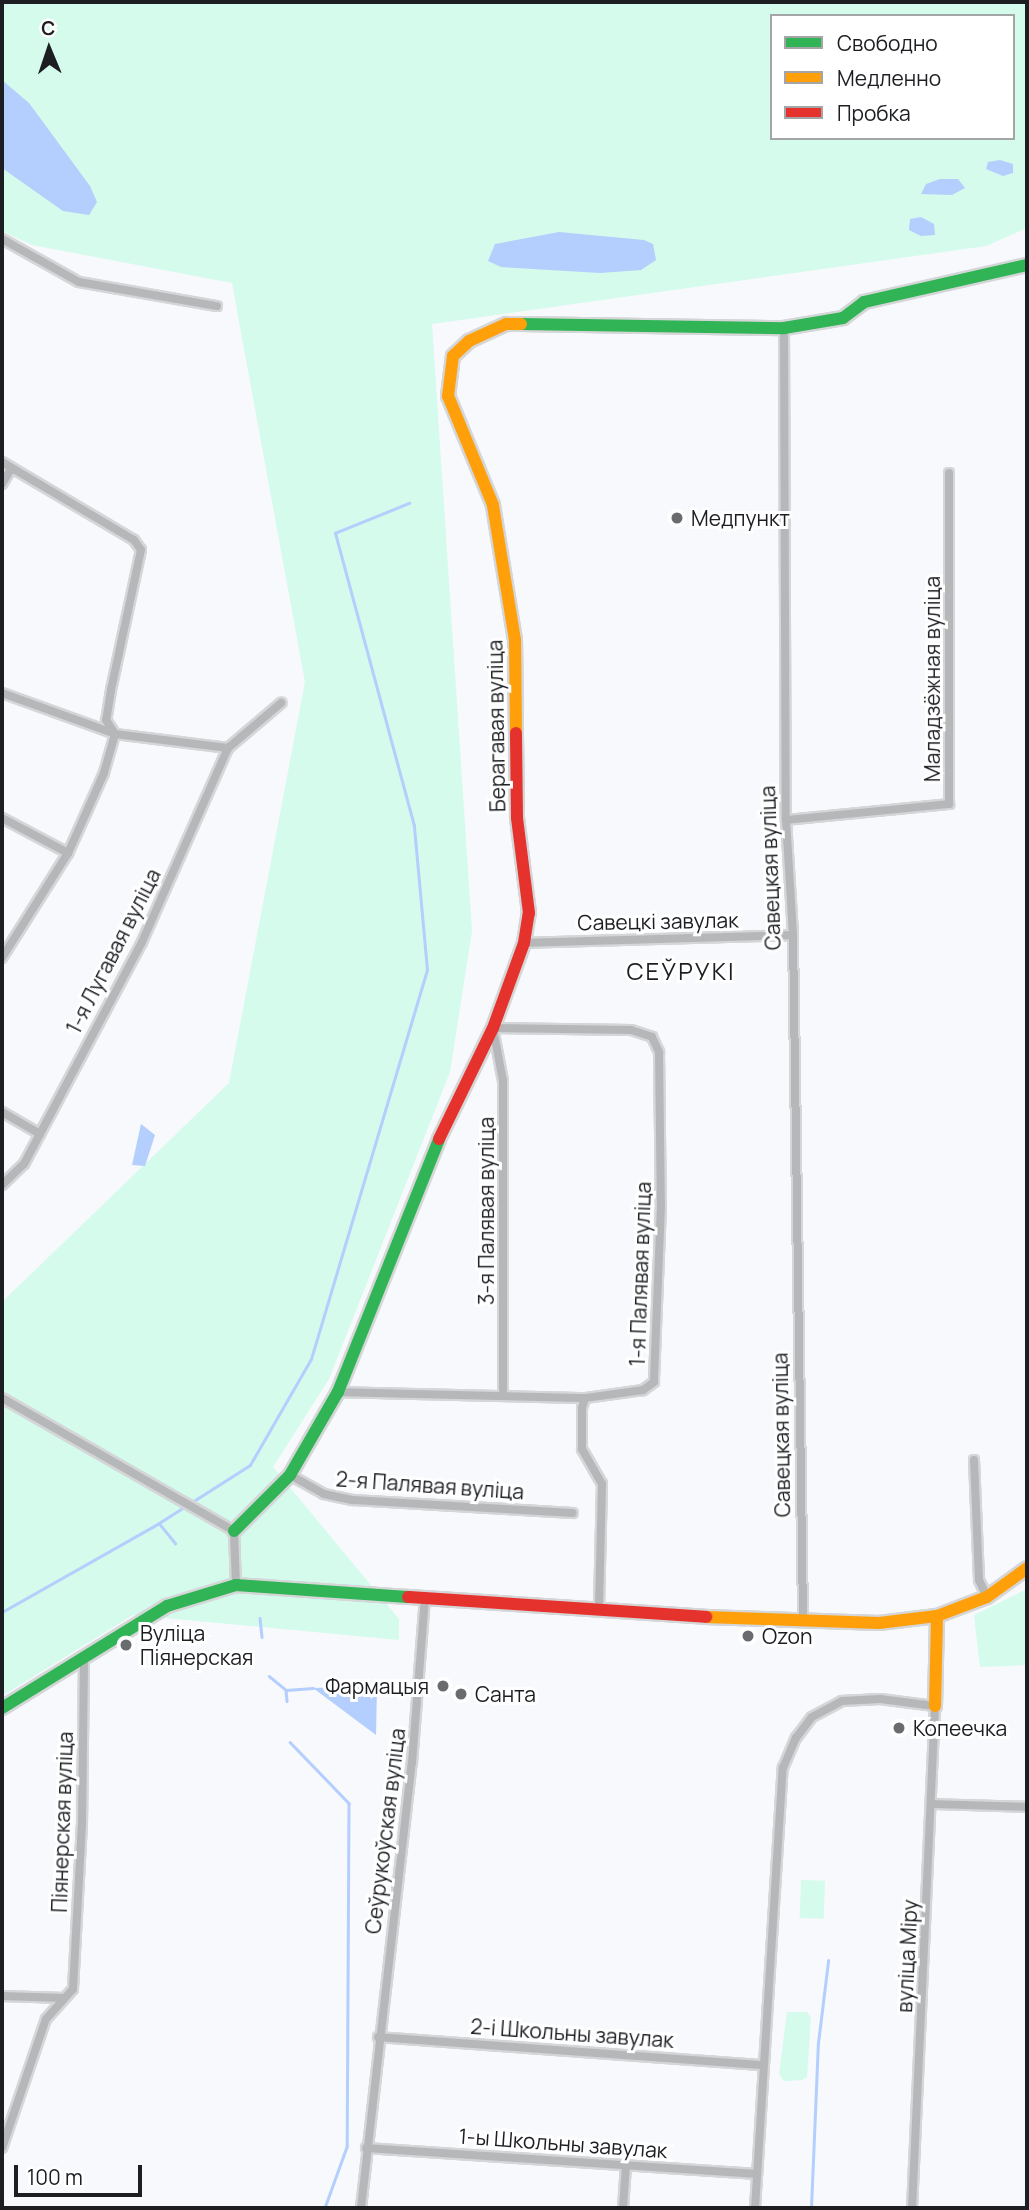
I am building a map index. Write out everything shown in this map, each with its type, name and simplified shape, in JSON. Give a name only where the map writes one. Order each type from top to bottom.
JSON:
[{"type":"street","points":[[2,239],[79,282],[217,306]]},
{"type":"street","points":[[784,328],[843,318],[864,302],[1027,265]]},
{"type":"street","name":"Берагавая вуліца","points":[[524,943],[529,912],[517,818],[515,640],[493,505],[447,396],[453,356],[469,341],[506,324],[784,328]]},
{"type":"street","name":"Савецкая вуліца","points":[[784,328],[786,820],[793,935],[803,1619]]},
{"type":"street","points":[[2,462],[123,532],[141,550],[106,720],[115,734],[104,773],[68,853],[2,958]]},
{"type":"street","points":[[2,484],[11,469]]},
{"type":"street","name":"Маладзёжная вуліца","points":[[786,820],[949,804],[949,473]]},
{"type":"street","points":[[2,693],[115,734],[228,748]]},
{"type":"street","name":"1-я Лугавая вуліца","points":[[2,1185],[24,1164],[142,942],[228,748],[281,703]]},
{"type":"street","points":[[2,818],[68,853]]},
{"type":"street","name":"Савецкі завулак","points":[[524,943],[793,935]]},
{"type":"street","points":[[236,1585],[234,1531],[290,1475],[338,1392],[445,1125],[493,1028],[524,943]]},
{"type":"street","name":"3-я Палявая вуліца","points":[[493,1028],[503,1081],[503,1394]]},
{"type":"street","name":"1-я Палявая вуліца","points":[[493,1028],[631,1030],[652,1037],[659,1052],[661,1205],[654,1382],[643,1390],[585,1398]]},
{"type":"street","points":[[2,1112],[40,1134]]},
{"type":"street","points":[[338,1392],[585,1398],[582,1449],[602,1484],[599,1610]]},
{"type":"street","points":[[2,1398],[234,1531]]},
{"type":"street","points":[[974,1460],[979,1580],[987,1597]]},
{"type":"street","name":"2-я Палявая вуліца","points":[[290,1475],[324,1494],[353,1500],[573,1513]]},
{"type":"street","points":[[2,1708],[167,1606],[236,1585],[599,1610],[879,1623],[937,1616],[987,1597],[1027,1568]]},
{"type":"street","name":"Сеўрукоўская вуліца","points":[[361,2208],[378,2037],[412,1763],[425,1598]]},
{"type":"street","points":[[755,2208],[783,1768],[796,1738],[812,1717],[842,1701],[880,1699],[935,1706],[937,1616]]},
{"type":"street","name":"Піянерская вуліца","points":[[64,1998],[73,1989],[84,1657]]},
{"type":"street","name":"вуліца Міру","points":[[912,2208],[935,1706]]},
{"type":"street","points":[[932,1804],[1027,1807]]},
{"type":"street","points":[[2,1996],[64,1998]]},
{"type":"street","points":[[2,2148],[46,2019],[64,1998]]},
{"type":"street","name":"2-і Школьны завулак","points":[[378,2037],[764,2065]]},
{"type":"street","name":"1-ы Школьны завулак","points":[[366,2148],[757,2174]]},
{"type":"street","points":[[623,2208],[626,2165]]},
{"type":"green space","points":[[2,2],[1027,2],[1027,228],[986,246],[432,324],[472,931],[450,1072],[329,1379],[273,1467],[399,1619],[399,1640],[133,1615],[2,1696],[2,1302],[229,1083],[305,682],[232,283],[32,245],[2,231]]},
{"type":"green space","points":[[1027,1589],[1027,1665],[980,1667],[974,1615]]},
{"type":"green space","points":[[801,1880],[825,1881],[824,1919],[800,1918]]},
{"type":"green space","points":[[787,2012],[807,2012],[811,2017],[807,2077],[802,2080],[784,2081],[779,2074]]},
{"type":"water","points":[[2,80],[29,103],[90,186],[97,202],[89,215],[63,211],[2,168]]},
{"type":"water","points":[[1000,160],[1013,164],[1013,173],[1003,176],[986,169],[988,162]]},
{"type":"water","points":[[940,179],[958,179],[965,188],[952,195],[921,194],[926,184]]},
{"type":"water","points":[[921,217],[934,224],[935,235],[921,236],[909,230],[910,219]]},
{"type":"water","points":[[559,232],[644,240],[653,244],[656,260],[641,270],[600,273],[501,267],[488,261],[495,244]]},
{"type":"water","points":[[141,1124],[155,1135],[145,1166],[132,1165]]},
{"type":"water","points":[[377,1686],[376,1735],[313,1688]]},
{"type":"waterway","points":[[2,1612],[159,1523],[250,1465],[311,1359],[427,970],[414,826],[335,533],[409,503]]},
{"type":"waterway","points":[[159,1523],[175,1543]]},
{"type":"waterway","points":[[260,1618],[262,1637]]},
{"type":"waterway","points":[[269,1676],[286,1690],[313,1688]]},
{"type":"waterway","points":[[286,1691],[287,1701]]},
{"type":"waterway","points":[[290,1742],[349,1803],[347,2147],[325,2208]]},
{"type":"waterway","points":[[811,2208],[818,2043],[828,1961]]},
{"type":"traffic: fast","points":[[521,324],[784,328],[843,318],[864,302],[1027,265]]},
{"type":"traffic: fast","points":[[234,1531],[290,1475],[338,1392],[439,1139]]},
{"type":"traffic: fast","points":[[2,1708],[167,1606],[236,1585],[408,1597]]},
{"type":"traffic: slow","points":[[516,733],[515,640],[493,505],[448,396],[453,356],[469,341],[506,324],[521,324]]},
{"type":"traffic: slow","points":[[706,1617],[879,1623],[937,1616],[987,1597],[1027,1568]]},
{"type":"traffic: slow","points":[[935,1706],[937,1616]]},
{"type":"traffic: jam","points":[[439,1139],[493,1028],[524,943],[529,913],[517,818],[516,733]]},
{"type":"traffic: jam","points":[[408,1597],[706,1617]]},
{"type":"place","name":"Медпункт","points":[[677,518]]},
{"type":"place","name":"Ozon","points":[[748,1636]]},
{"type":"place","name":"Вуліца Піянерская","points":[[126,1645]]},
{"type":"place","name":"Фармацыя","points":[[443,1686]]},
{"type":"place","name":"Санта","points":[[461,1694]]},
{"type":"place","name":"Копеечка","points":[[899,1728]]},
{"type":"district","name":"СЕЎРУКІ","points":[[681,971]]}]
